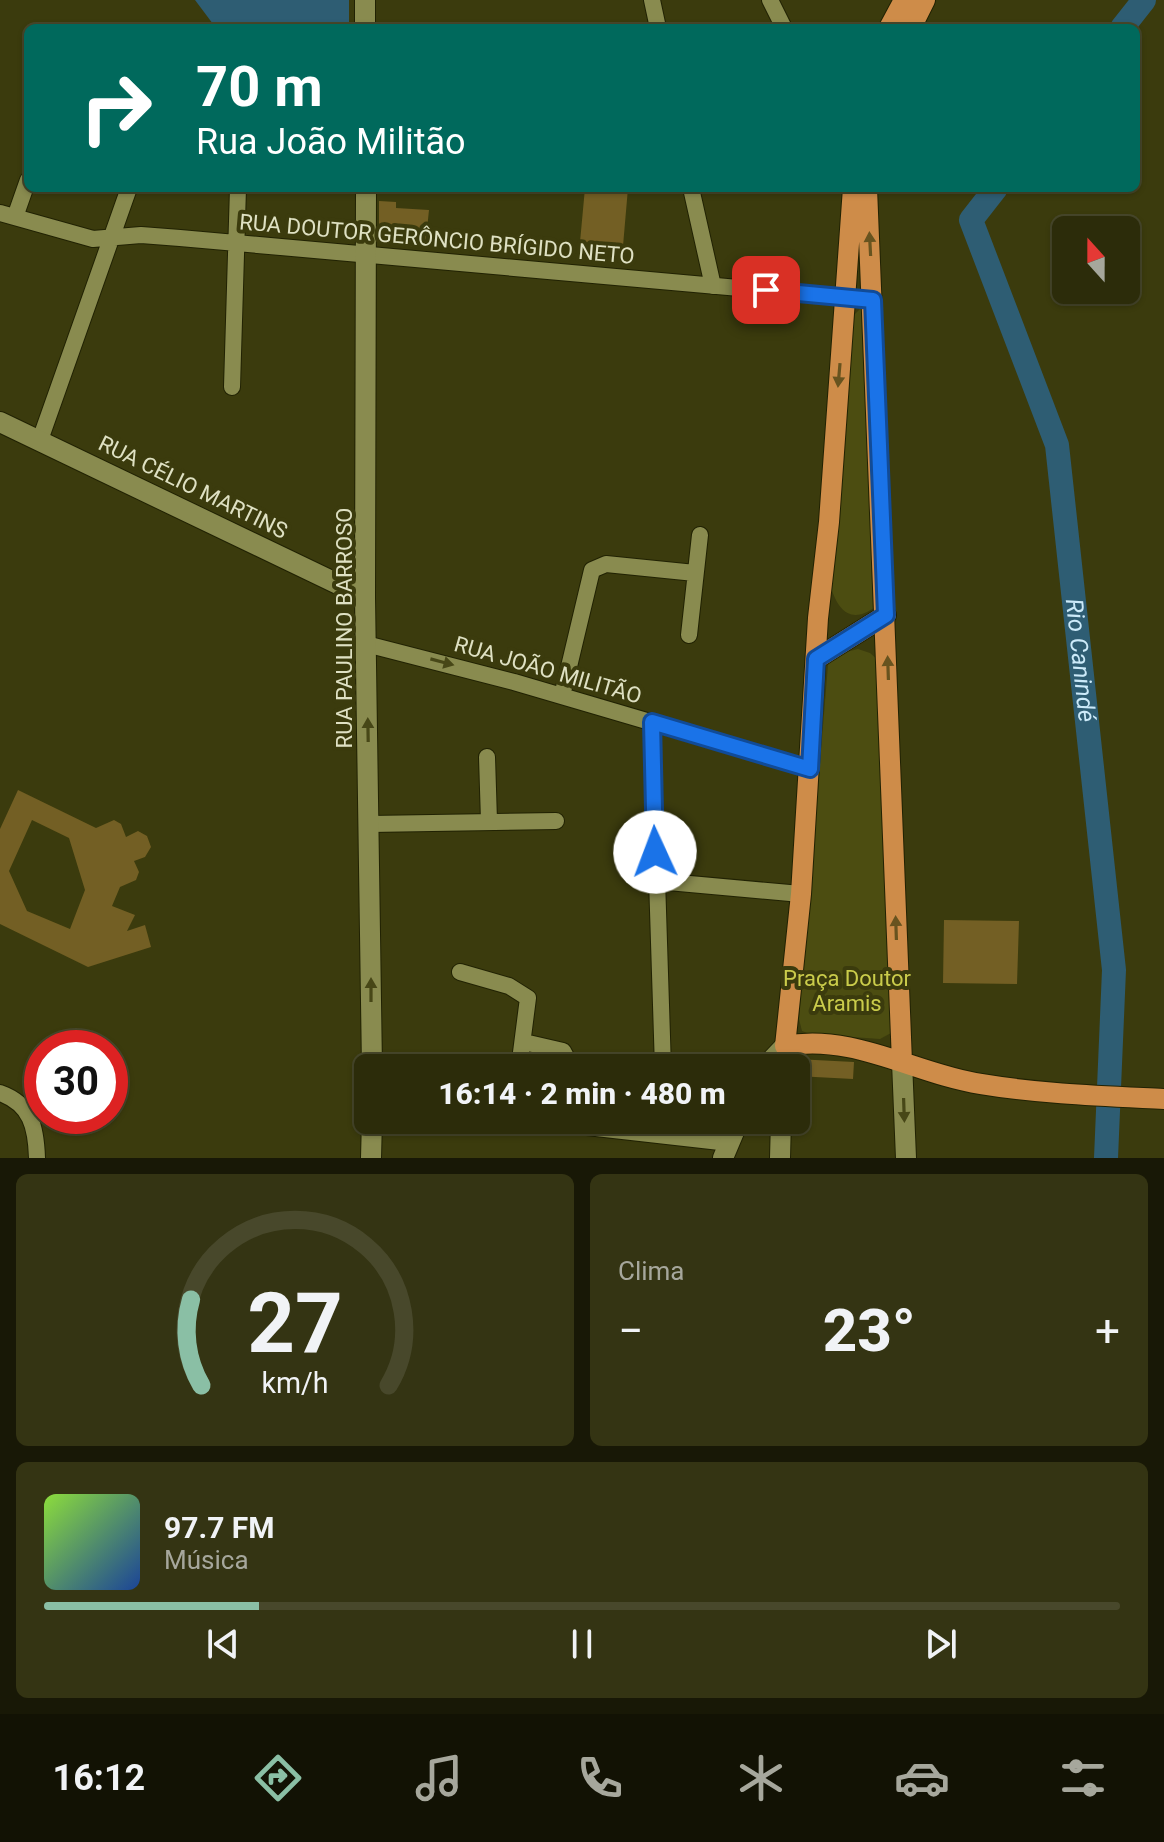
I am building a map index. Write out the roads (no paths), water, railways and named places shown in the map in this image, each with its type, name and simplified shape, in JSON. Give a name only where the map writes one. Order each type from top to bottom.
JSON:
[{"type":"main road","points":[[891,24],[904,0]]},
{"type":"main road","points":[[913,24],[925,0]]},
{"type":"main road","points":[[853,192],[801,894],[785,1046],[861,1049],[941,1076],[981,1084],[1158,1099]]},
{"type":"main road","points":[[867,192],[902,1062]]},
{"type":"main road","points":[[816,659],[886,615]]},
{"type":"street","points":[[365,0],[365,24]]},
{"type":"street","points":[[652,0],[657,24]]},
{"type":"street","points":[[770,0],[782,24]]},
{"type":"street","points":[[8,215],[24,187]]},
{"type":"street","points":[[40,440],[128,192]]},
{"type":"street","points":[[232,387],[238,192]]},
{"type":"street","name":"RUA PAULINO BARROSO","points":[[366,192],[365,597],[372,1054]]},
{"type":"street","points":[[692,192],[713,286]]},
{"type":"street","name":"RUA DOUTOR GERÔNCIO BRÍGIDO NETO","points":[[8,215],[72,235],[110,239],[141,235],[873,300]]},
{"type":"street","name":"RUA CÉLIO MARTINS","points":[[0,422],[365,597]]},
{"type":"street","points":[[689,635],[700,535]]},
{"type":"street","points":[[562,696],[586,584],[592,570],[606,564],[695,573]]},
{"type":"street","name":"RUA JOÃO MILITÃO","points":[[366,644],[562,696],[810,769]]},
{"type":"street","points":[[652,722],[663,1054]]},
{"type":"street","points":[[487,757],[489,821]]},
{"type":"street","points":[[370,824],[556,821]]},
{"type":"street","points":[[657,881],[801,894]]},
{"type":"street","points":[[460,972],[523,992],[530,1005],[522,1054]]},
{"type":"street","points":[[524,1042],[563,1051],[565,1054]]},
{"type":"street","points":[[777,1054],[785,1046]]},
{"type":"street","points":[[785,1046],[785,1054]]},
{"type":"street","points":[[902,1062],[906,1158]]},
{"type":"street","points":[[0,1093],[23,1105],[32,1121],[37,1158]]},
{"type":"street","points":[[371,1158],[372,1134]]},
{"type":"street","points":[[780,1158],[781,1134]]},
{"type":"water","points":[[195,0],[349,0],[349,24],[213,24]]},
{"type":"waterway","name":"Rio Canindé","points":[[1125,24],[1144,0]]},
{"type":"waterway","name":"Rio Canindé","points":[[993,192],[971,220],[1057,445],[1114,970],[1106,1158]]},
{"type":"park label","name":"Praça Doutor Aramis","points":[[847,990]]}]
